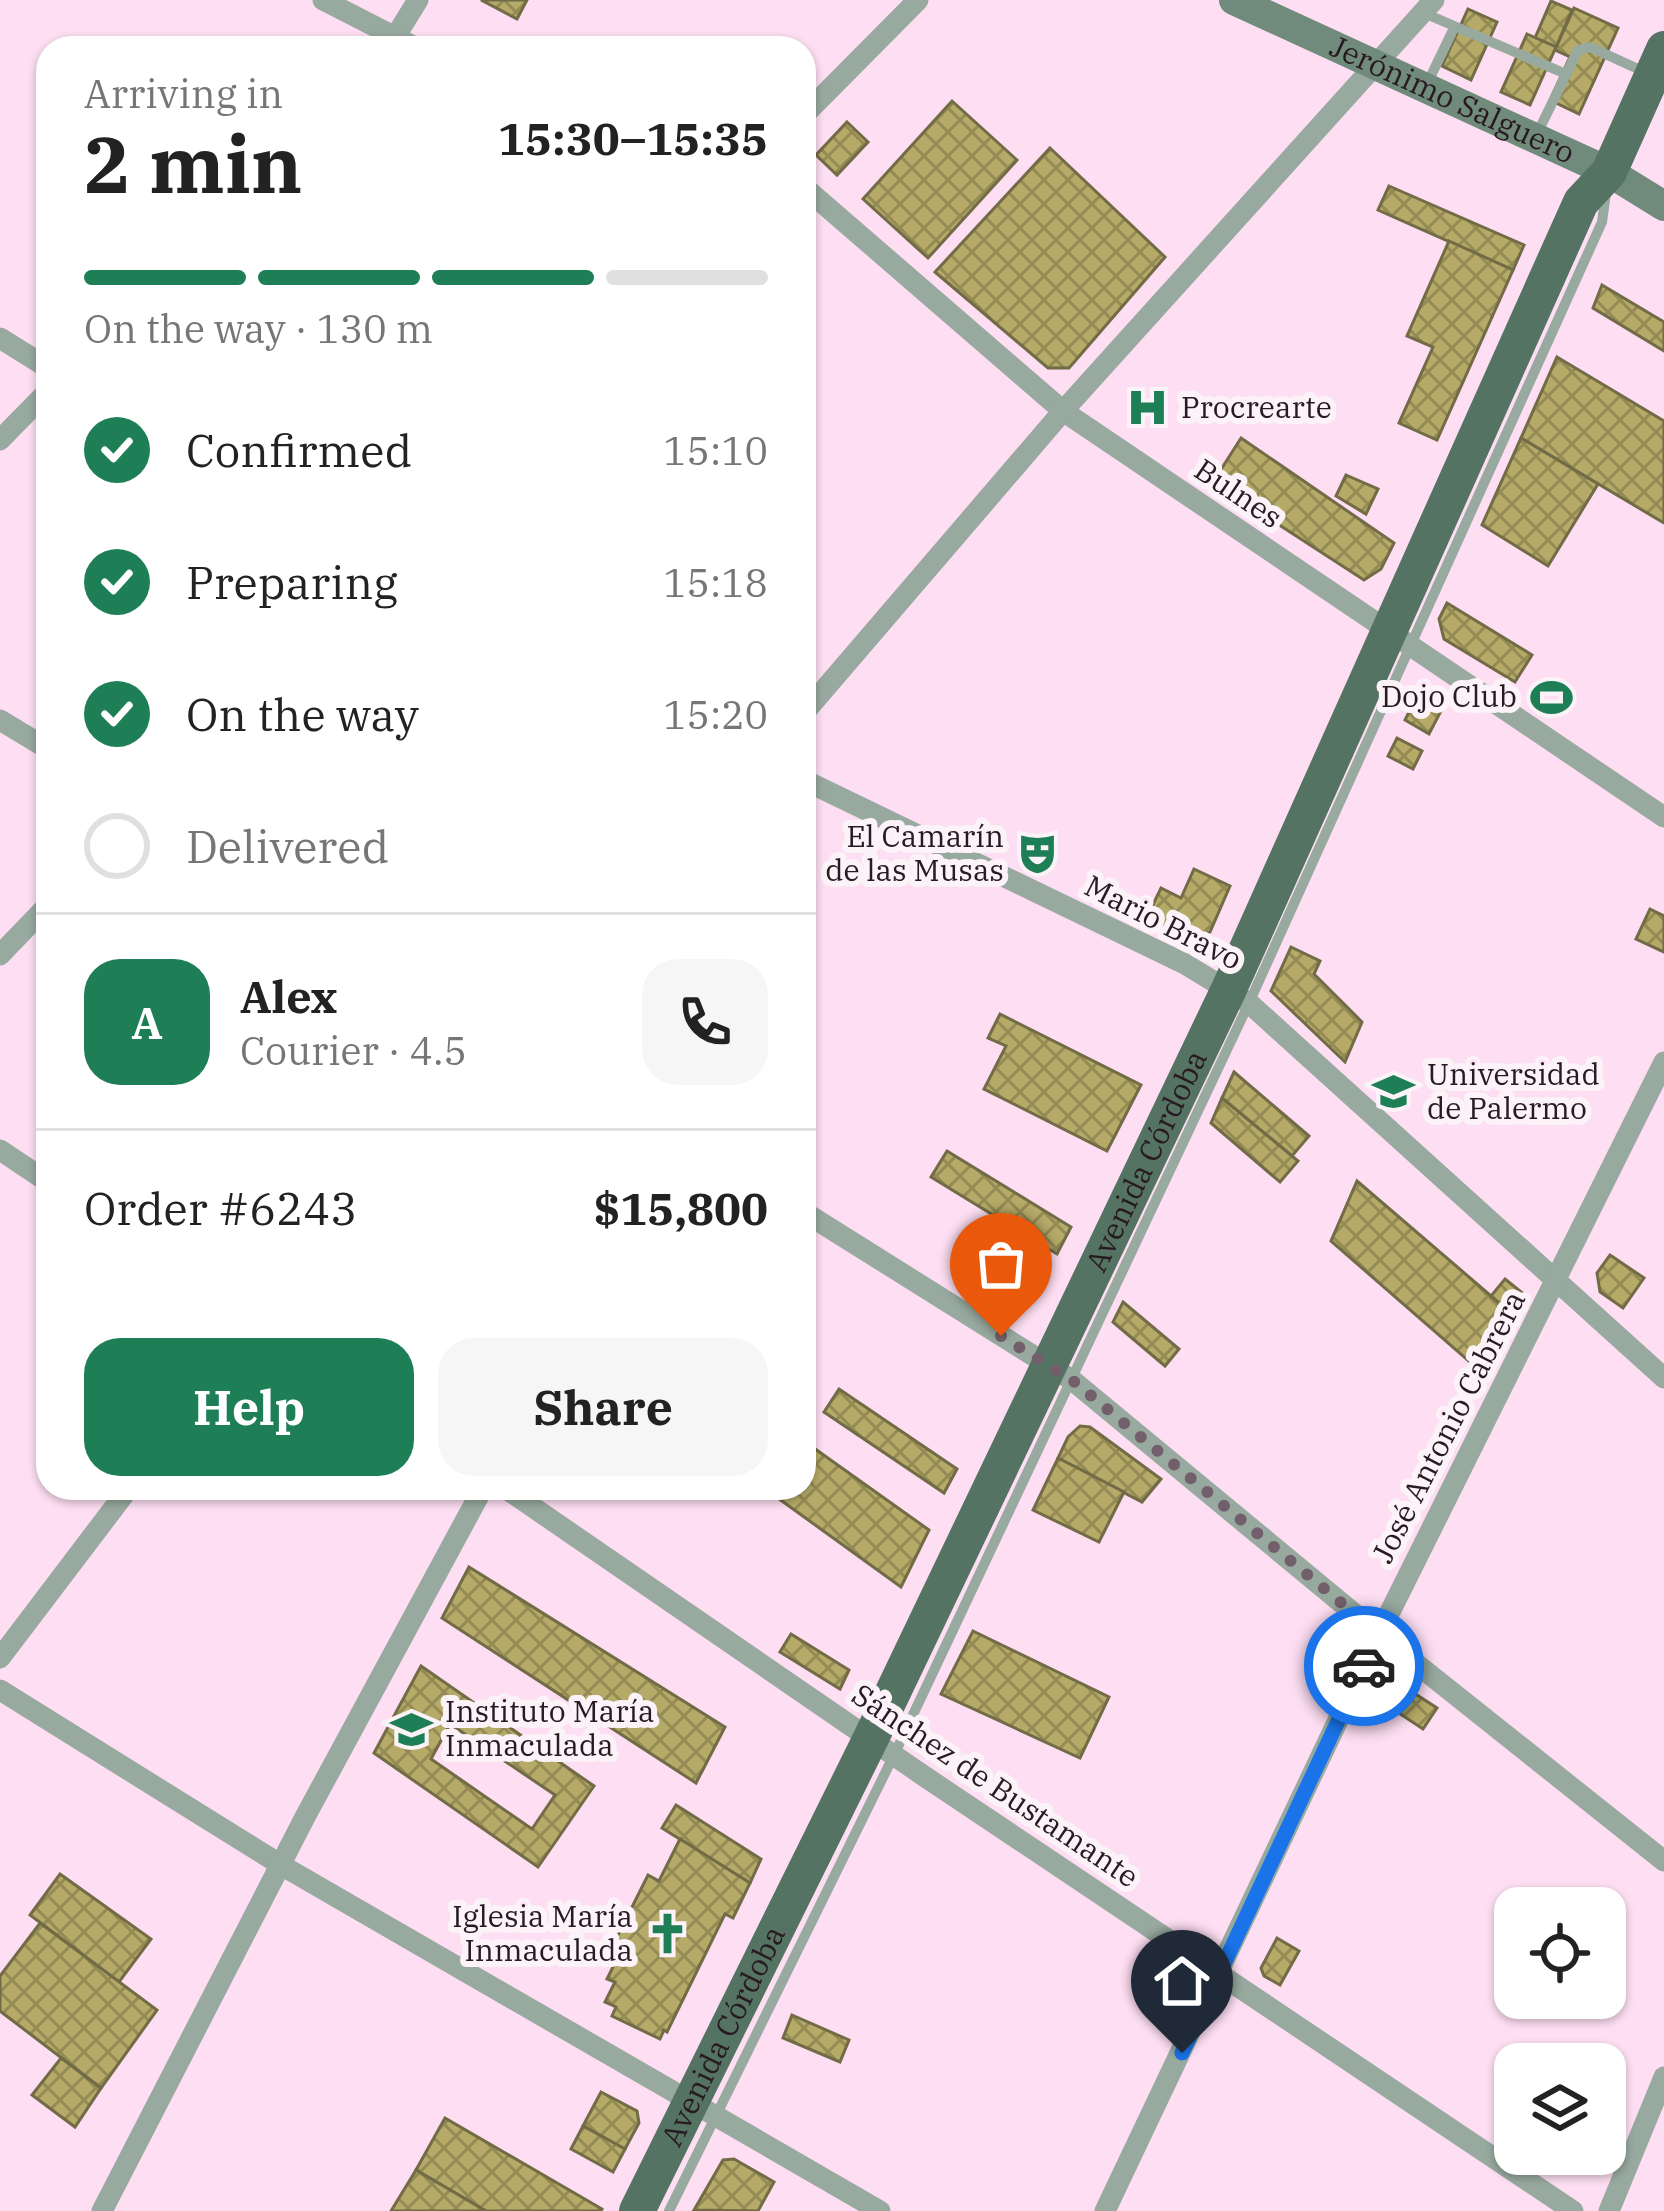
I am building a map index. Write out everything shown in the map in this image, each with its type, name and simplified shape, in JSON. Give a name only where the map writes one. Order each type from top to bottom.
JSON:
[{"type":"main road","name":"Avenida Córdoba","points":[[637,2211],[705,2109],[1239,996],[1401,639],[1582,202],[1609,172],[1658,62]]},
{"type":"street","points":[[323,0],[385,36]]},
{"type":"street","points":[[404,36],[418,0]]},
{"type":"street","points":[[816,103],[918,0]]},
{"type":"street","name":"Jerónimo Salguero","points":[[1234,0],[1609,172],[1664,206]]},
{"type":"street","points":[[816,699],[1064,411],[1429,6]]},
{"type":"street","name":"Bulnes","points":[[816,197],[1064,411],[1664,817]]},
{"type":"street","points":[[0,338],[36,360]]},
{"type":"street","points":[[0,440],[36,403]]},
{"type":"street","points":[[0,720],[36,741]]},
{"type":"street","name":"Mario Bravo","points":[[816,786],[1239,996],[1664,1378]]},
{"type":"street","points":[[0,955],[36,918]]},
{"type":"street","name":"José Antonio Cabrera","points":[[1105,2211],[1379,1634],[1664,1062]]},
{"type":"street","points":[[0,1150],[36,1174]]},
{"type":"street","points":[[816,1220],[1060,1372],[1664,1861]]},
{"type":"street","points":[[0,1658],[120,1500]]},
{"type":"street","points":[[102,2211],[477,1500]]},
{"type":"street","name":"Sánchez de Bustamante","points":[[523,1500],[1573,2211]]},
{"type":"street","points":[[0,1690],[281,1865],[880,2211]]},
{"type":"street","points":[[1609,2211],[1664,2078]]},
{"type":"lane","points":[[1429,6],[1454,28],[1566,74]]},
{"type":"lane","points":[[1425,87],[1454,28]]},
{"type":"lane","points":[[1534,138],[1578,50],[1591,46],[1658,62]]},
{"type":"lane","name":"Avenida Córdoba","points":[[669,2211],[705,2109]]},
{"type":"building","points":[[481,0],[527,0],[517,19]]},
{"type":"building","points":[[1551,1],[1572,10],[1556,47],[1535,38]]},
{"type":"building","points":[[1574,8],[1618,28],[1579,114],[1550,100],[1570,57],[1555,50]]},
{"type":"building","points":[[1468,9],[1497,22],[1471,80],[1442,66]]},
{"type":"building","points":[[1527,34],[1556,47],[1530,105],[1501,92]]},
{"type":"building","points":[[952,101],[1017,160],[928,258],[863,199]]},
{"type":"building","points":[[847,122],[868,142],[837,175],[816,155]]},
{"type":"building","points":[[1050,148],[1165,257],[1069,368],[1048,368],[935,272]]},
{"type":"building","points":[[1389,186],[1524,245],[1513,270],[1378,210]]},
{"type":"building","points":[[1449,241],[1513,270],[1437,440],[1399,423],[1433,347],[1407,336]]},
{"type":"building","points":[[1602,285],[1664,322],[1664,351],[1593,308]]},
{"type":"building","points":[[1557,357],[1664,421],[1664,523],[1521,438]]},
{"type":"building","points":[[1241,438],[1394,543],[1381,569],[1364,580],[1213,482]]},
{"type":"building","points":[[1521,438],[1598,484],[1548,566],[1482,525]]},
{"type":"building","points":[[1346,475],[1378,489],[1366,514],[1336,496]]},
{"type":"building","points":[[1447,603],[1532,655],[1515,682],[1444,639],[1439,619]]},
{"type":"building","points":[[1414,702],[1441,711],[1429,734],[1405,720]]},
{"type":"building","points":[[1397,738],[1422,751],[1413,769],[1388,756]]},
{"type":"building","points":[[1194,869],[1230,886],[1210,932],[1193,938],[1147,917],[1161,888],[1181,898]]},
{"type":"building","points":[[1650,909],[1664,916],[1664,952],[1636,939]]},
{"type":"building","points":[[1291,947],[1320,961],[1314,974],[1362,1022],[1345,1062],[1271,991]]},
{"type":"building","points":[[1000,1014],[1141,1085],[1107,1151],[984,1089],[1006,1046],[988,1038]]},
{"type":"building","points":[[1234,1072],[1309,1136],[1292,1156],[1222,1098]]},
{"type":"building","points":[[1222,1098],[1298,1161],[1280,1182],[1211,1123]]},
{"type":"building","points":[[947,1151],[1071,1227],[1057,1254],[931,1177]]},
{"type":"building","points":[[1357,1181],[1511,1313],[1479,1370],[1331,1241]]},
{"type":"building","points":[[994,1255],[1042,1282],[1028,1306],[1013,1311],[975,1289]]},
{"type":"building","points":[[1610,1255],[1644,1278],[1623,1308],[1600,1292],[1597,1273]]},
{"type":"building","points":[[1505,1279],[1525,1295],[1511,1313],[1491,1296]]},
{"type":"building","points":[[1123,1302],[1179,1349],[1165,1366],[1113,1322]]},
{"type":"building","points":[[839,1389],[957,1469],[944,1493],[824,1412]]},
{"type":"building","points":[[1080,1426],[1090,1427],[1161,1479],[1142,1502],[1058,1458],[1068,1437]]},
{"type":"building","points":[[816,1450],[929,1530],[901,1587],[781,1500],[816,1500]]},
{"type":"building","points":[[1058,1458],[1124,1492],[1099,1542],[1033,1510]]},
{"type":"building","points":[[469,1567],[725,1727],[696,1783],[442,1618]]},
{"type":"building","points":[[973,1631],[1109,1697],[1080,1758],[941,1694]]},
{"type":"building","points":[[791,1634],[849,1670],[840,1689],[780,1652]]},
{"type":"building","name":"Instituto María Inmaculada","points":[[421,1666],[594,1786],[538,1867],[374,1753]],"holes":[[[450,1724],[555,1795],[532,1829],[431,1759]]]},
{"type":"building","points":[[1397,1682],[1437,1708],[1423,1729],[1376,1698],[1385,1684]]},
{"type":"building","points":[[676,1805],[761,1859],[750,1883],[662,1828]]},
{"type":"building","name":"Iglesia María Inmaculada","points":[[680,1839],[750,1883],[733,1918],[725,1914],[660,2039],[612,2016],[616,2007],[605,2002],[615,1982],[607,1979],[619,1955],[610,1951],[648,1875],[659,1881]]},
{"type":"building","points":[[60,1874],[151,1939],[119,1982],[30,1915]]},
{"type":"building","points":[[40,1923],[157,2010],[101,2088],[0,2011],[0,1976]]},
{"type":"building","points":[[1277,1938],[1299,1951],[1280,1985],[1264,1976],[1261,1968]]},
{"type":"building","points":[[792,2015],[849,2040],[840,2062],[783,2038]]},
{"type":"building","points":[[61,2058],[101,2088],[75,2127],[32,2095]]},
{"type":"building","points":[[601,2092],[637,2111],[639,2123],[625,2149],[583,2126]]},
{"type":"building","points":[[445,2118],[601,2211],[486,2211],[416,2170]]},
{"type":"building","points":[[583,2126],[625,2149],[613,2172],[571,2149]]},
{"type":"building","points":[[734,2159],[774,2182],[758,2211],[694,2210],[723,2160]]},
{"type":"building","points":[[416,2170],[486,2211],[391,2211]]},
{"type":"way so far","points":[[1001,1336],[1072,1380],[1379,1634],[1364,1666]]},
{"type":"place","name":"Procrearte","points":[[1147,408]]},
{"type":"place","name":"Dojo Club","points":[[1551,697]]},
{"type":"place","name":"El Camarín de las Musas","points":[[1038,854]]},
{"type":"place","name":"Universidad de Palermo","points":[[1393,1092]]},
{"type":"place","name":"Instituto María Inmaculada","points":[[411,1729]]},
{"type":"place","name":"Iglesia María Inmaculada","points":[[667,1934]]},
{"type":"route","points":[[1182,2053],[1364,1666]]}]
